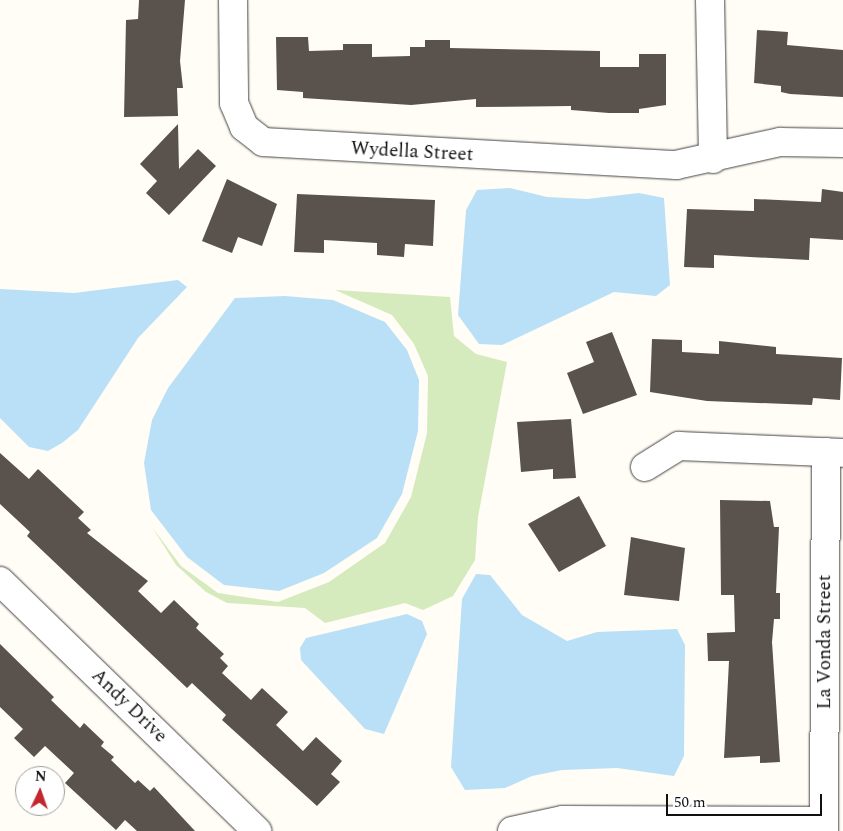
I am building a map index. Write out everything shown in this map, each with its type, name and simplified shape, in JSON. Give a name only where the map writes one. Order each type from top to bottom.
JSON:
[{"type":"street","name":"Wydella Street","points":[[233,0],[234,103],[244,127],[262,142],[676,165],[713,159],[780,142],[843,143]]},
{"type":"street","points":[[710,0],[713,159]]},
{"type":"street","points":[[644,467],[679,446],[834,453]]},
{"type":"street","name":"La Vonda Street","points":[[824,826],[834,453]]},
{"type":"street","name":"Andy Drive","points":[[0,581],[258,831]]},
{"type":"street","points":[[512,831],[563,826],[824,826]]},
{"type":"green space","points":[[335,290],[450,297],[454,336],[476,354],[507,362],[478,517],[475,560],[453,596],[423,610],[405,603],[325,623],[305,608],[227,603],[206,592],[176,565],[152,527],[181,566],[218,593],[278,602],[329,582],[385,543],[411,497],[427,433],[428,376],[414,344],[392,315]]},
{"type":"water","points":[[510,188],[547,197],[587,199],[639,193],[664,198],[670,285],[656,296],[614,292],[502,345],[479,344],[458,315],[466,210],[477,190]]},
{"type":"water","points":[[178,280],[187,287],[138,338],[78,430],[62,443],[48,451],[29,447],[0,418],[0,289],[74,293]]},
{"type":"water","points":[[285,296],[333,300],[385,322],[407,350],[419,380],[418,431],[402,494],[377,538],[324,573],[279,591],[224,585],[187,557],[151,510],[144,463],[152,420],[168,388],[235,298]]},
{"type":"water","points":[[476,574],[490,575],[522,615],[567,641],[597,632],[677,629],[685,645],[684,756],[674,776],[617,768],[562,770],[532,776],[505,788],[465,790],[451,767],[462,599]]},
{"type":"water","points":[[407,614],[422,621],[427,634],[384,734],[365,729],[301,660],[300,648],[306,638]]},
{"type":"building","points":[[139,0],[185,0],[180,61],[183,88],[177,88],[178,116],[124,117],[126,20],[138,19]]},
{"type":"building","points":[[757,30],[788,32],[787,45],[843,50],[843,97],[790,94],[781,92],[781,86],[754,83]]},
{"type":"building","points":[[276,37],[308,37],[309,51],[343,50],[343,44],[372,44],[372,57],[410,56],[410,47],[425,47],[425,40],[450,40],[450,48],[600,51],[600,67],[639,67],[639,54],[666,54],[666,105],[639,109],[639,113],[609,113],[571,110],[571,106],[476,107],[476,99],[411,105],[303,98],[303,92],[277,90]]},
{"type":"building","points":[[178,124],[179,169],[198,149],[216,166],[169,215],[146,193],[157,181],[140,164]]},
{"type":"building","points":[[227,179],[277,204],[262,246],[238,237],[232,253],[202,241]]},
{"type":"building","points":[[822,189],[843,192],[843,240],[810,238],[809,260],[714,255],[714,268],[684,267],[687,209],[754,211],[754,199],[821,202]]},
{"type":"building","points":[[297,194],[435,200],[433,246],[405,244],[404,257],[377,255],[377,243],[324,240],[324,253],[294,252]]},
{"type":"building","points":[[612,332],[637,395],[583,414],[567,373],[594,362],[586,342]]},
{"type":"building","points":[[652,339],[682,340],[682,352],[719,354],[719,341],[776,347],[776,354],[842,358],[840,400],[813,398],[812,405],[707,401],[650,392]]},
{"type":"building","points":[[571,419],[576,478],[553,479],[553,469],[521,472],[517,422]]},
{"type":"building","points":[[0,453],[29,479],[38,469],[84,512],[78,518],[91,530],[87,533],[148,581],[138,591],[161,613],[174,600],[199,624],[196,628],[224,654],[220,658],[228,666],[222,673],[251,700],[262,688],[288,712],[276,725],[303,751],[316,737],[342,761],[331,774],[340,782],[317,806],[222,720],[226,715],[192,683],[187,688],[27,536],[30,532],[0,504]]},
{"type":"building","points":[[579,496],[606,546],[559,572],[528,524]]},
{"type":"building","points":[[720,500],[770,501],[774,527],[779,527],[776,593],[780,593],[780,619],[774,619],[772,642],[780,762],[760,763],[760,756],[724,758],[729,661],[708,661],[707,633],[735,632],[734,595],[721,595]]},
{"type":"building","points":[[631,537],[685,548],[679,601],[624,595]]},
{"type":"building","points":[[0,644],[54,697],[51,700],[80,728],[84,723],[104,742],[101,746],[114,757],[111,760],[135,783],[138,780],[150,791],[154,787],[195,831],[137,831],[125,820],[116,830],[65,783],[74,773],[45,746],[34,757],[14,738],[23,729],[0,707]]}]
